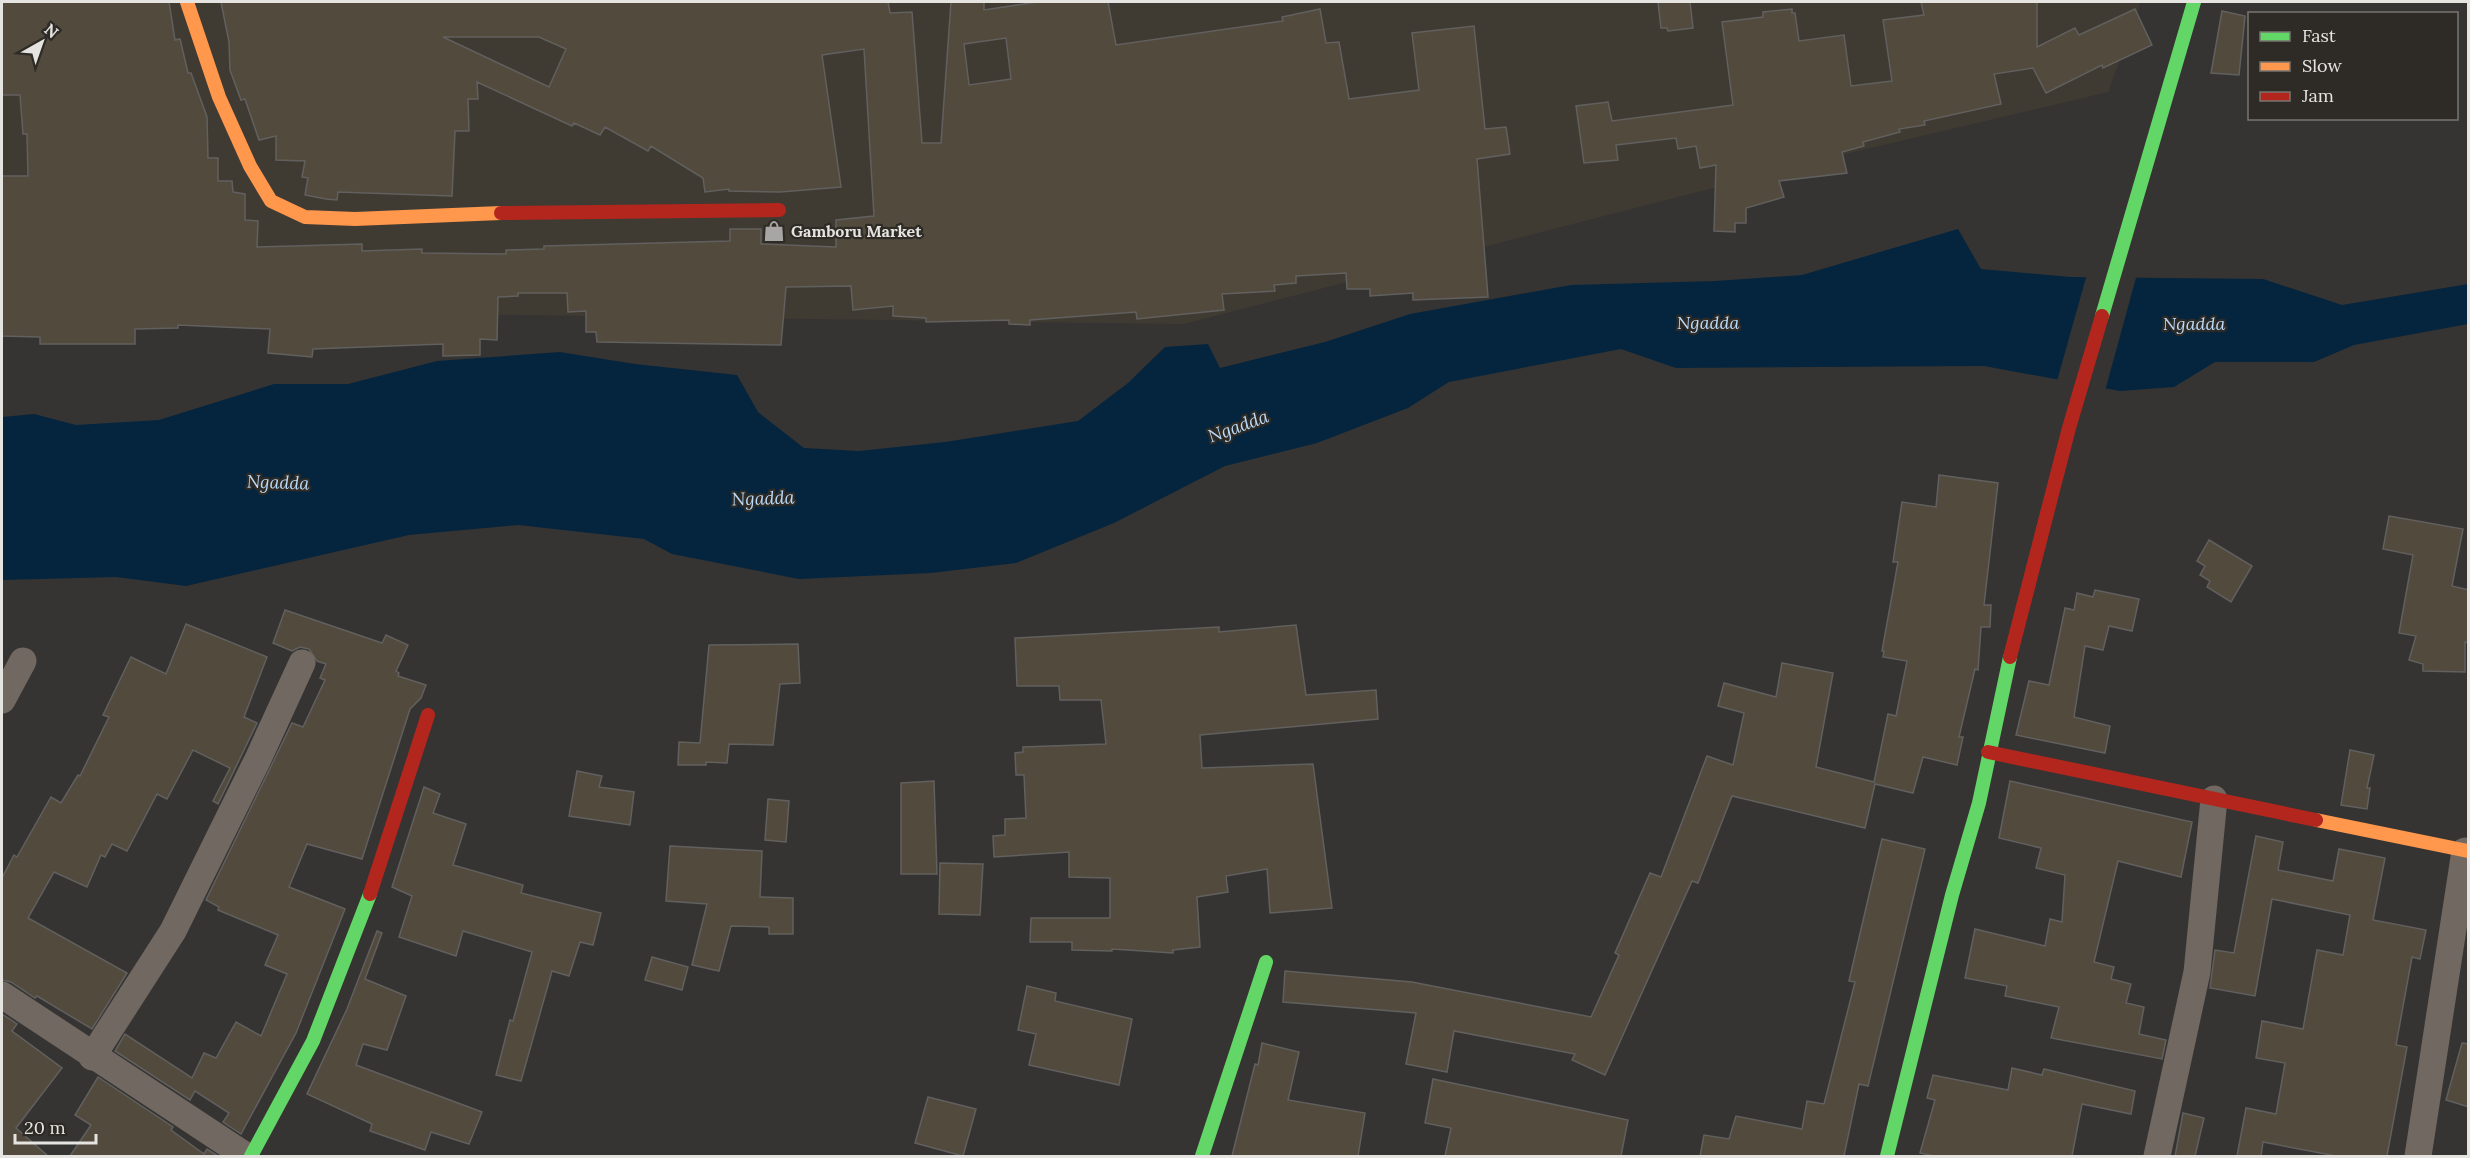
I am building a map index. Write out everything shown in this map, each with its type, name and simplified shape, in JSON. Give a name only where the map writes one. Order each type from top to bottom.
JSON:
[{"type":"street","points":[[187,2],[219,97],[250,166],[271,201],[305,217],[354,219],[541,211],[779,210]]},
{"type":"street","points":[[1887,1156],[1952,896],[1979,803],[1988,752],[2023,599],[2069,428],[2194,2]]},
{"type":"street","points":[[2,700],[23,662]]},
{"type":"street","points":[[92,1057],[173,931],[258,759],[302,663]]},
{"type":"street","points":[[250,1156],[313,1041],[372,892],[387,836],[428,715]]},
{"type":"street","points":[[1988,752],[2467,851],[2418,1156]]},
{"type":"street","points":[[2157,1156],[2197,972],[2214,799]]},
{"type":"street","points":[[1202,1156],[1266,962]]},
{"type":"street","points":[[2,995],[92,1057],[246,1156]]},
{"type":"shaded area","name":"Gamboru Market","points":[[2,2],[2141,2],[2108,92],[1845,154],[1183,324],[2,308]]},
{"type":"water","name":"Ngadda","points":[[1958,229],[1981,269],[2070,277],[2263,279],[2342,305],[2468,284],[2468,324],[2354,345],[2314,362],[2215,362],[2174,387],[2120,391],[1984,366],[1676,368],[1621,349],[1449,382],[1408,408],[1317,443],[1225,466],[1114,523],[1016,563],[931,573],[799,579],[672,554],[644,539],[518,525],[409,535],[186,586],[116,577],[2,580],[2,417],[34,414],[76,425],[159,420],[274,384],[348,384],[437,361],[560,352],[635,364],[737,375],[758,412],[804,448],[859,451],[945,442],[1078,421],[1128,383],[1165,347],[1208,344],[1220,368],[1325,342],[1410,314],[1571,285],[1715,281],[1802,275]]},
{"type":"pier","points":[[2087,274],[2137,274],[2105,391],[2057,381]]},
{"type":"building","name":"Gamboru Market","points":[[2,2],[169,2],[175,40],[180,39],[188,73],[191,73],[207,117],[208,158],[218,158],[218,181],[232,181],[233,192],[245,194],[245,220],[258,221],[257,247],[362,244],[362,251],[422,249],[422,253],[506,254],[506,250],[544,249],[544,246],[730,241],[730,229],[761,229],[761,244],[836,247],[836,220],[874,216],[864,49],[822,55],[841,187],[780,192],[729,191],[729,189],[705,192],[703,178],[651,146],[648,151],[605,127],[600,135],[574,123],[572,126],[477,82],[478,99],[468,99],[469,131],[455,131],[452,196],[338,192],[337,200],[305,195],[308,178],[302,177],[305,161],[276,160],[276,136],[259,140],[245,99],[241,100],[230,70],[229,42],[221,2],[888,2],[890,13],[912,12],[922,143],[941,143],[951,2],[984,2],[984,10],[1037,2],[1108,2],[1116,45],[1283,21],[1282,17],[1320,9],[1326,43],[1339,42],[1349,99],[1419,90],[1412,33],[1474,26],[1485,129],[1506,127],[1510,154],[1477,159],[1488,297],[1413,300],[1413,293],[1370,296],[1370,289],[1347,289],[1346,273],[1296,276],[1296,283],[1274,285],[1275,291],[1222,294],[1224,310],[1137,319],[1136,312],[1030,320],[1030,325],[1009,324],[1009,320],[926,322],[926,318],[893,316],[893,306],[853,310],[851,286],[786,287],[781,345],[597,342],[596,332],[586,332],[586,311],[568,312],[567,293],[518,293],[518,296],[498,297],[497,340],[480,339],[480,355],[443,356],[443,344],[313,349],[312,357],[268,353],[270,329],[178,325],[178,328],[135,329],[135,344],[40,344],[40,337],[2,336],[2,176],[28,176],[27,134],[23,134],[20,95],[2,95]],"holes":[[[443,37],[539,37],[566,49],[549,87]],[[1006,38],[1011,79],[969,85],[964,44]]]},
{"type":"building","points":[[1658,2],[1690,2],[1693,28],[1668,31],[1667,28],[1661,28]]},
{"type":"building","points":[[1921,2],[2037,2],[2037,47],[2075,28],[2079,35],[2135,9],[2152,45],[2103,68],[2102,65],[2046,93],[2033,68],[1994,74],[2001,104],[1924,121],[1925,125],[1899,129],[1900,132],[1863,142],[1864,146],[1842,152],[1847,173],[1779,181],[1784,197],[1746,208],[1746,223],[1735,223],[1735,232],[1714,231],[1716,165],[1700,168],[1696,146],[1678,149],[1676,138],[1616,145],[1618,160],[1584,163],[1576,106],[1608,102],[1612,121],[1733,105],[1722,22],[1763,17],[1763,12],[1792,9],[1792,13],[1795,13],[1799,41],[1844,35],[1851,86],[1892,81],[1883,20],[1924,15]]},
{"type":"building","points":[[2222,11],[2245,16],[2239,75],[2211,73]]},
{"type":"building","points":[[1939,475],[1998,483],[1984,605],[1991,605],[1990,627],[1981,627],[1978,670],[1975,669],[1959,737],[1963,737],[1957,765],[1923,757],[1913,793],[1875,784],[1865,828],[1732,796],[1698,883],[1692,881],[1605,1075],[1572,1060],[1575,1054],[1454,1031],[1447,1072],[1406,1064],[1416,1013],[1283,1002],[1285,971],[1412,982],[1591,1017],[1619,955],[1615,953],[1650,873],[1661,877],[1707,756],[1733,765],[1744,713],[1718,706],[1724,683],[1776,697],[1782,663],[1833,673],[1816,767],[1874,782],[1888,714],[1896,716],[1907,661],[1883,657],[1884,651],[1882,651],[1898,562],[1893,562],[1902,502],[1936,507]]},
{"type":"building","points":[[2389,516],[2463,529],[2452,586],[2469,590],[2469,643],[2465,642],[2465,672],[2423,671],[2423,664],[2409,660],[2416,636],[2399,633],[2413,555],[2383,549]]},
{"type":"building","points":[[2209,540],[2252,566],[2231,602],[2207,587],[2210,581],[2200,575],[2205,566],[2197,561]]},
{"type":"building","points":[[2095,590],[2139,599],[2132,631],[2109,626],[2103,650],[2085,646],[2074,717],[2110,726],[2105,753],[2016,735],[2029,681],[2049,685],[2065,608],[2074,610],[2077,593],[2093,597]]},
{"type":"building","points":[[285,610],[382,643],[386,635],[408,645],[396,671],[399,673],[398,676],[426,685],[421,698],[410,709],[362,859],[307,844],[289,887],[345,909],[296,1033],[241,1134],[223,1122],[229,1113],[195,1091],[190,1100],[115,1051],[125,1034],[192,1078],[204,1053],[216,1058],[236,1022],[261,1036],[287,974],[265,965],[278,935],[218,910],[219,907],[206,900],[292,723],[303,727],[325,680],[320,678],[326,664],[317,661],[309,649],[300,647],[292,651],[273,643]]},
{"type":"building","points":[[186,624],[267,657],[244,717],[257,723],[218,804],[213,801],[230,768],[193,750],[167,799],[157,794],[127,851],[112,844],[105,857],[101,855],[87,887],[54,872],[28,918],[127,973],[92,1029],[37,996],[35,998],[11,982],[2,980],[2,878],[14,855],[17,857],[51,797],[61,803],[78,775],[80,776],[109,717],[103,715],[131,657],[166,674]]},
{"type":"building","points":[[1296,625],[1306,695],[1376,690],[1378,719],[1200,735],[1202,768],[1313,764],[1332,908],[1270,913],[1267,869],[1226,876],[1228,892],[1197,897],[1200,947],[1173,950],[1173,953],[1112,949],[1112,951],[1072,950],[1072,942],[1030,942],[1031,918],[1110,918],[1110,878],[1069,877],[1069,852],[994,857],[993,836],[1005,835],[1005,819],[1026,818],[1024,775],[1016,775],[1015,753],[1023,752],[1023,747],[1106,744],[1101,700],[1060,700],[1059,686],[1017,686],[1015,638],[1219,627],[1219,632]]},
{"type":"building","points":[[798,644],[800,683],[780,684],[773,745],[729,744],[727,763],[706,762],[706,765],[678,765],[679,742],[700,743],[709,645]]},
{"type":"building","points":[[2350,750],[2374,755],[2367,788],[2370,788],[2367,809],[2341,805]]},
{"type":"building","points":[[577,771],[602,776],[599,787],[634,792],[630,825],[569,816]]},
{"type":"building","points":[[934,781],[937,874],[901,874],[901,783]]},
{"type":"building","points":[[2010,781],[2192,822],[2181,877],[2118,861],[2094,962],[2114,967],[2111,979],[2131,984],[2126,1003],[2144,1007],[2139,1034],[2166,1040],[2162,1059],[2051,1038],[2059,1007],[2005,996],[2007,986],[1965,978],[1975,929],[2045,946],[2050,919],[2062,922],[2065,875],[2036,868],[2041,848],[1999,838]]},
{"type":"building","points":[[424,787],[440,794],[433,813],[466,824],[453,865],[523,885],[521,893],[601,913],[593,945],[580,942],[569,976],[552,971],[521,1081],[496,1075],[510,1020],[513,1021],[532,952],[463,931],[456,956],[399,937],[412,896],[392,887]]},
{"type":"building","points":[[768,799],[789,801],[786,842],[765,840]]},
{"type":"building","points":[[2256,836],[2283,842],[2278,870],[2333,881],[2339,849],[2385,858],[2373,920],[2426,930],[2420,959],[2412,957],[2396,1045],[2407,1047],[2387,1156],[2336,1156],[2263,1142],[2261,1156],[2237,1156],[2246,1108],[2276,1114],[2285,1063],[2256,1058],[2262,1021],[2303,1029],[2317,950],[2343,955],[2350,915],[2272,899],[2255,996],[2210,988],[2215,950],[2234,953]]},
{"type":"building","points":[[1882,839],[1925,849],[1868,1086],[1859,1084],[1844,1156],[1700,1156],[1704,1135],[1729,1139],[1736,1116],[1802,1129],[1807,1101],[1824,1104],[1855,982],[1849,981]]},
{"type":"building","points":[[670,846],[762,851],[760,897],[793,898],[793,934],[769,934],[769,927],[731,926],[719,971],[692,965],[707,904],[666,901]]},
{"type":"building","points":[[940,863],[983,864],[980,915],[939,914]]},
{"type":"building","points":[[377,931],[382,933],[365,979],[406,996],[387,1050],[363,1044],[356,1065],[482,1112],[469,1144],[431,1132],[425,1150],[370,1131],[372,1124],[307,1094],[347,1009]]},
{"type":"building","points":[[652,957],[688,967],[682,990],[645,980]]},
{"type":"building","points":[[1027,986],[1056,993],[1055,1001],[1132,1019],[1119,1085],[1029,1065],[1036,1034],[1018,1030]]},
{"type":"building","points":[[2,1014],[17,1024],[12,1031],[62,1068],[16,1128],[48,1156],[2,1156]]},
{"type":"building","points":[[1262,1043],[1299,1052],[1288,1100],[1365,1113],[1358,1156],[1232,1156]]},
{"type":"building","points":[[2462,1043],[2469,1044],[2469,1107],[2446,1100]]},
{"type":"building","points":[[2012,1068],[2042,1075],[2044,1069],[2135,1091],[2131,1114],[2082,1104],[2072,1156],[1934,1156],[1920,1153],[1935,1100],[1927,1098],[1933,1075],[2008,1090]]},
{"type":"building","points":[[98,1077],[173,1127],[171,1130],[204,1154],[207,1149],[218,1156],[70,1156],[91,1125],[75,1115]]},
{"type":"building","points":[[1433,1079],[1628,1120],[1621,1156],[1445,1156],[1451,1128],[1425,1123]]},
{"type":"building","points":[[928,1097],[976,1109],[963,1156],[915,1143]]},
{"type":"building","points":[[2183,1113],[2204,1118],[2195,1156],[2175,1156]]},
{"type":"traffic: fast","points":[[2102,316],[2194,2]]},
{"type":"traffic: fast","points":[[1887,1156],[1952,895],[1979,803],[2010,657]]},
{"type":"traffic: fast","points":[[251,1156],[313,1041],[370,894]]},
{"type":"traffic: fast","points":[[1202,1156],[1266,962]]},
{"type":"traffic: slow","points":[[187,2],[219,97],[250,166],[271,201],[305,217],[355,219],[501,213]]},
{"type":"traffic: slow","points":[[2316,820],[2468,851]]},
{"type":"traffic: jam","points":[[501,213],[779,210]]},
{"type":"traffic: jam","points":[[2010,657],[2069,428],[2102,316]]},
{"type":"traffic: jam","points":[[370,894],[428,715]]},
{"type":"traffic: jam","points":[[1988,752],[2316,820]]},
{"type":"place","name":"Gamboru Market","points":[[774,231]]}]
